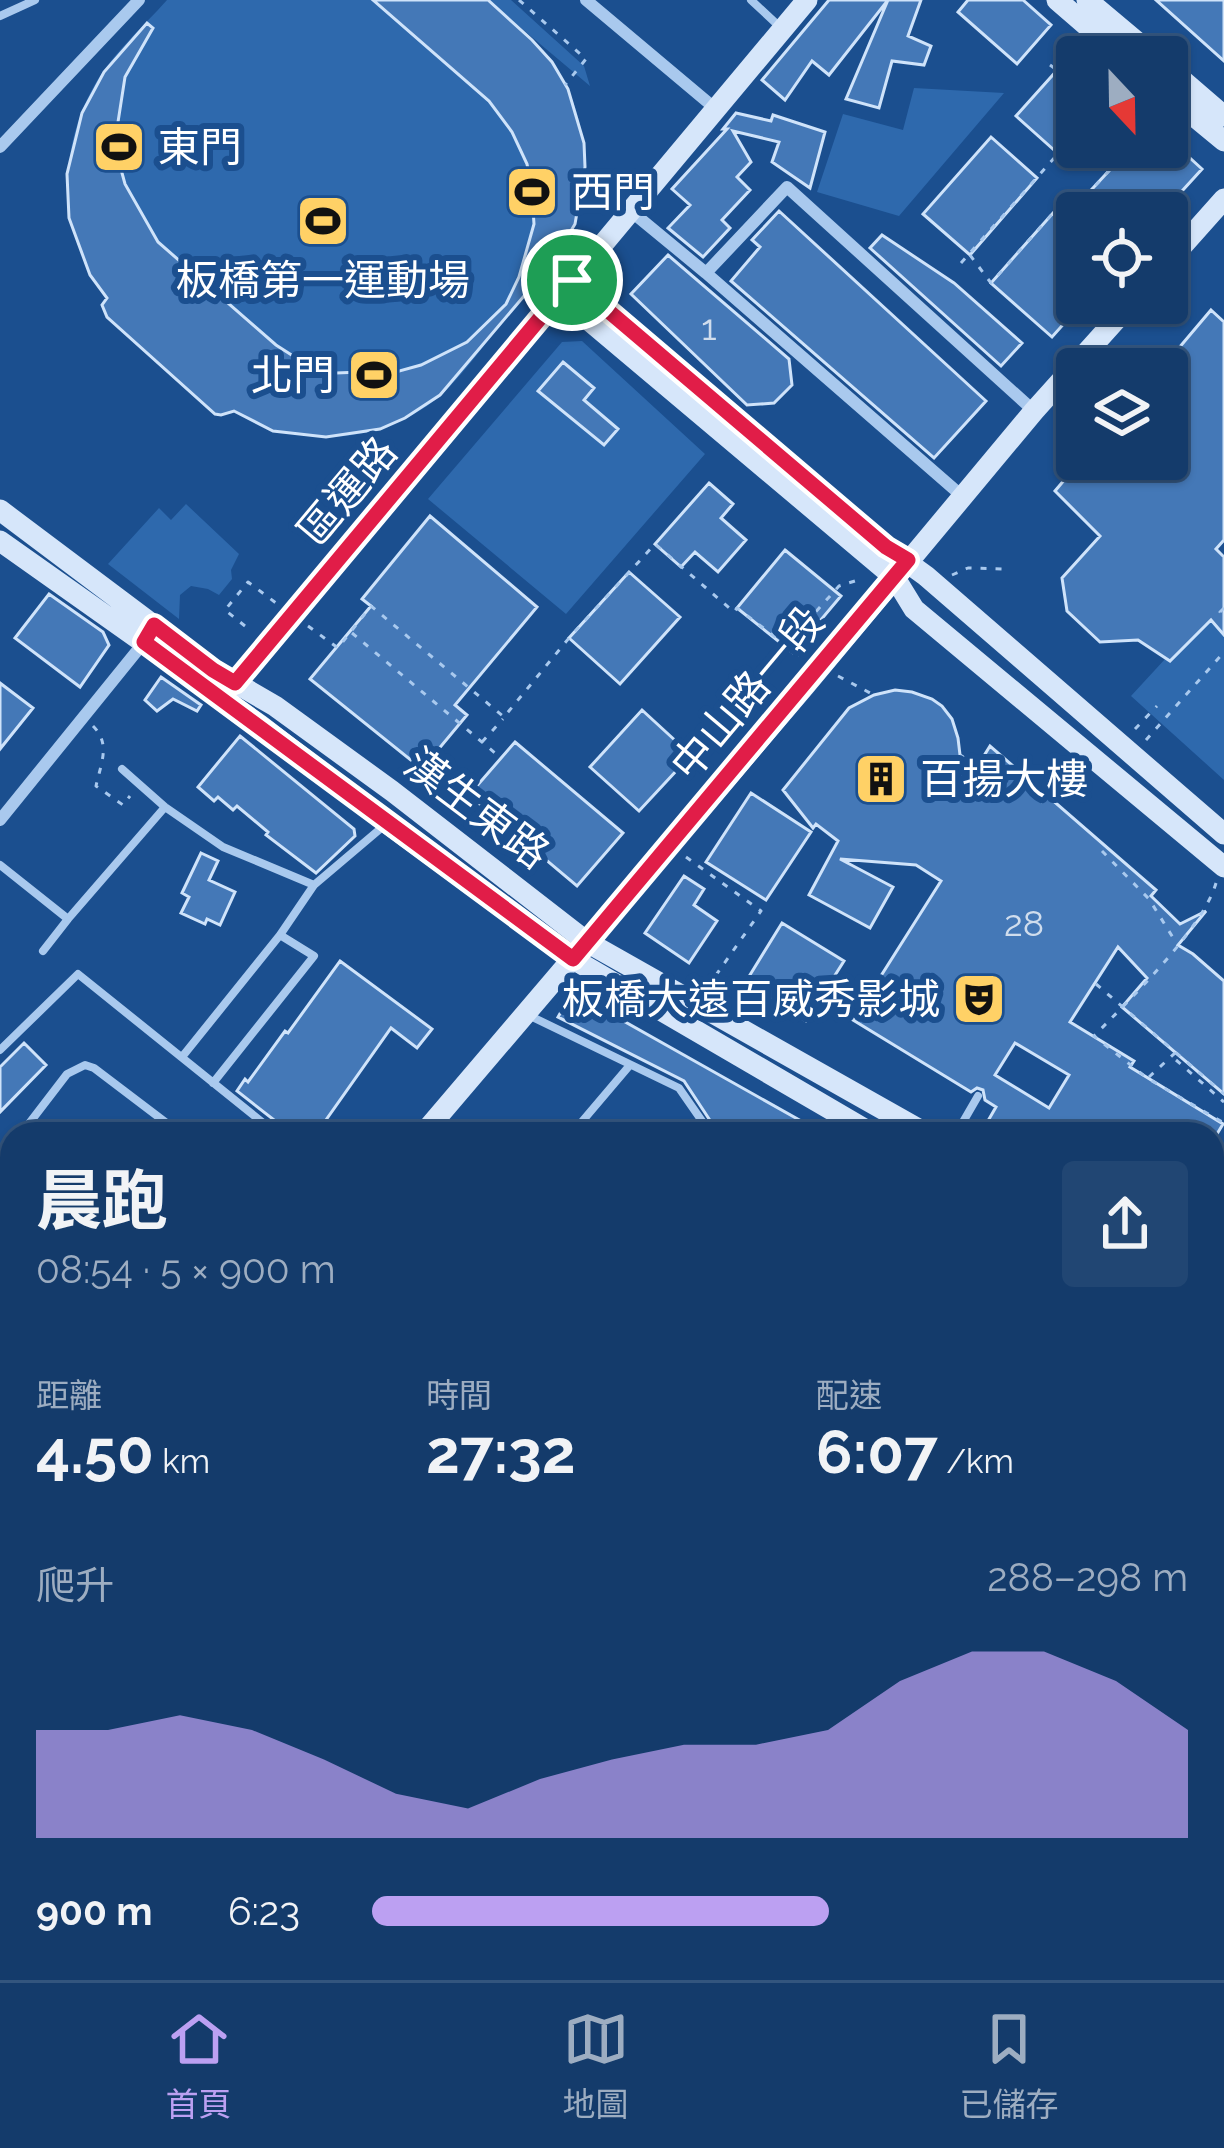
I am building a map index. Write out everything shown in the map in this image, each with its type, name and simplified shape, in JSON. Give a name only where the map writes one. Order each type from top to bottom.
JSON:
[{"type":"street","points":[[0,147],[139,0]]},
{"type":"street","points":[[586,0],[717,110]]},
{"type":"street","name":"區運路","points":[[229,692],[808,0]]},
{"type":"street","points":[[1057,0],[1097,10],[1129,36]]},
{"type":"street","points":[[1188,86],[1224,116]]},
{"type":"street","points":[[1188,111],[1224,141]]},
{"type":"street","points":[[0,118],[15,132]]},
{"type":"street","points":[[706,273],[787,187],[1034,411]]},
{"type":"street","points":[[1188,239],[1224,199]]},
{"type":"street","points":[[632,212],[962,496]]},
{"type":"street","points":[[566,288],[1224,834]]},
{"type":"street","name":"中山路一段","points":[[433,1122],[1112,324]]},
{"type":"street","name":"漢生東路","points":[[0,510],[149,634]]},
{"type":"street","name":"漢生東路","points":[[0,541],[213,670],[229,692],[387,823],[833,1122]]},
{"type":"street","points":[[901,569],[914,609],[1222,870]]},
{"type":"street","points":[[0,820],[149,634]]},
{"type":"street","name":"漢生東路","points":[[229,692],[275,706],[392,791],[580,950],[904,1122]]},
{"type":"lane","points":[[0,16],[35,0]]},
{"type":"lane","points":[[751,0],[782,29]]},
{"type":"lane","points":[[122,769],[165,808],[224,847],[314,885]]},
{"type":"lane","points":[[43,951],[165,808]]},
{"type":"lane","points":[[182,1057],[314,885],[387,823]]},
{"type":"lane","points":[[0,865],[68,919]]},
{"type":"lane","points":[[213,1083],[314,956],[280,935]]},
{"type":"lane","points":[[2,1045],[78,974],[262,1122]]},
{"type":"lane","points":[[526,1014],[679,1088],[703,1122]]},
{"type":"lane","points":[[30,1122],[67,1074],[85,1065],[165,1122]]},
{"type":"lane","points":[[582,1122],[630,1065]]},
{"type":"lane","points":[[963,1122],[978,1096]]},
{"type":"path","points":[[519,0],[586,58],[566,85]]},
{"type":"path","points":[[1049,65],[1056,69]]},
{"type":"path","points":[[962,263],[1056,156]]},
{"type":"path","points":[[970,255],[991,283],[1053,213],[1081,202],[1112,168]]},
{"type":"path","points":[[482,742],[655,544],[734,612],[737,608],[794,653]]},
{"type":"path","points":[[949,576],[968,568],[1002,569]]},
{"type":"path","points":[[785,646],[838,586],[858,580]]},
{"type":"path","points":[[245,626],[225,610],[248,582]]},
{"type":"path","points":[[338,648],[371,606],[504,717]]},
{"type":"path","points":[[1224,608],[1220,612],[1224,616]]},
{"type":"path","points":[[351,632],[501,758]]},
{"type":"path","points":[[1146,740],[1224,652]]},
{"type":"path","points":[[1135,729],[1157,706]]},
{"type":"path","points":[[83,716],[101,734],[105,748],[95,786],[123,805],[140,784]]},
{"type":"path","points":[[960,755],[977,767],[986,754],[1049,808]]},
{"type":"path","points":[[1102,851],[1148,899],[1178,945]]},
{"type":"path","points":[[686,857],[760,911],[709,985]]},
{"type":"path","points":[[1222,870],[1212,897],[1178,945],[1094,1036],[1147,1078],[1222,1122]]},
{"type":"path","points":[[1096,984],[1224,1102]]},
{"type":"path","points":[[1147,1078],[1176,1058]]},
{"type":"path","points":[[1176,1058],[1224,1094]]},
{"type":"shaded area","name":"板橋第一運動場","points":[[167,0],[511,0],[584,66],[590,86],[502,12],[554,68],[572,99],[584,153],[577,214],[564,248],[547,270],[457,379],[416,413],[364,433],[337,437],[283,431],[232,410],[215,414],[103,311],[107,298],[80,248],[72,221],[69,167],[73,139],[101,74]]},
{"type":"shaded area","points":[[914,88],[1004,93],[899,216],[817,192],[843,114],[903,130]]},
{"type":"shaded area","points":[[582,341],[705,454],[566,614],[428,499],[562,342]]},
{"type":"shaded area","points":[[186,504],[239,554],[232,579],[219,595],[191,586],[180,595],[179,619],[108,564],[159,508],[171,520]]},
{"type":"shaded area","points":[[1224,595],[1224,780],[1131,696]]},
{"type":"building","points":[[373,0],[488,0],[552,62],[568,89],[584,143],[585,167],[575,224],[552,263],[440,395],[405,418],[380,429],[326,437],[273,431],[234,411],[215,414],[107,317],[102,305],[107,298],[90,275],[69,218],[67,174],[82,113],[104,72],[147,23],[153,28],[125,77],[116,135],[109,144],[111,159],[119,162],[125,184],[158,242],[276,345],[304,363],[336,373],[361,372],[368,385],[384,384],[399,371],[467,342],[506,304],[519,277],[534,224],[533,209],[542,200],[512,132],[489,101]]},
{"type":"building","points":[[829,0],[888,0],[829,75],[812,61],[785,100],[762,80]]},
{"type":"building","points":[[888,0],[921,0],[908,36],[931,46],[924,65],[892,61],[879,108],[846,99]]},
{"type":"building","points":[[968,0],[1023,0],[1051,25],[1017,64],[958,12]]},
{"type":"building","points":[[1156,0],[1224,0],[1224,61]]},
{"type":"building","points":[[1056,71],[1056,152],[1016,116]]},
{"type":"building","points":[[736,113],[771,121],[773,115],[825,132],[810,188],[772,162],[779,142],[733,131],[751,162],[737,177],[750,190],[722,220],[730,228],[703,257],[668,228],[690,205],[672,189]]},
{"type":"building","points":[[991,137],[1037,178],[970,255],[923,214]]},
{"type":"building","points":[[1188,156],[1202,169],[1181,192],[1089,192],[1112,168],[1188,168]]},
{"type":"building","points":[[779,211],[986,401],[934,458],[731,281],[760,247],[752,240]]},
{"type":"building","points":[[1053,213],[1056,216],[1056,324],[1064,324],[1052,337],[991,283]]},
{"type":"building","points":[[882,235],[954,283],[1022,343],[1001,366],[870,248]]},
{"type":"building","points":[[668,255],[789,359],[792,385],[774,403],[747,405],[631,294]]},
{"type":"building","points":[[1211,310],[1224,322],[1224,540],[1216,549],[1224,557],[1224,635],[1211,620],[1170,661],[1138,640],[1100,642],[1067,611],[1062,578],[1100,536],[1055,491],[1064,480],[1188,480],[1188,348],[1179,348]]},
{"type":"building","points":[[563,362],[594,388],[584,400],[618,429],[604,445],[538,391]]},
{"type":"building","points":[[709,483],[733,504],[721,518],[746,540],[718,572],[695,552],[681,567],[655,544]]},
{"type":"building","points":[[430,516],[537,607],[455,705],[467,715],[422,769],[310,679],[371,606],[362,599]]},
{"type":"building","points":[[785,550],[841,596],[793,653],[737,608]]},
{"type":"building","points":[[629,572],[680,617],[620,684],[569,638]]},
{"type":"building","points":[[49,594],[103,632],[109,645],[80,687],[15,638]]},
{"type":"building","points":[[161,677],[201,705],[197,711],[173,699],[157,711],[145,700]]},
{"type":"building","points":[[0,683],[33,708],[0,749]]},
{"type":"building","points":[[895,690],[932,699],[952,719],[960,755],[977,767],[990,746],[1156,890],[1151,896],[1180,924],[1206,911],[1178,945],[1224,981],[1224,1094],[1122,1007],[1147,978],[1118,947],[1070,1022],[1134,1061],[1130,1067],[1220,1122],[987,1122],[996,1107],[985,1100],[983,1090],[971,1092],[853,1020],[941,881],[916,865],[840,859],[893,887],[870,928],[809,895],[838,841],[816,824],[813,828],[783,790],[849,708]],"holes":[[[1015,1043],[1069,1075],[1049,1108],[995,1075]]]},
{"type":"building","points":[[642,710],[691,755],[639,811],[590,767]]},
{"type":"building","points":[[240,736],[354,829],[355,836],[316,873],[237,806],[233,810],[218,797],[214,801],[198,787]]},
{"type":"building","points":[[515,742],[623,833],[577,886],[469,795]]},
{"type":"building","points":[[751,793],[811,832],[766,900],[706,862]]},
{"type":"building","points":[[201,853],[218,861],[209,880],[235,892],[220,925],[181,913],[189,897],[182,893]]},
{"type":"building","points":[[684,876],[704,889],[694,905],[717,921],[689,963],[645,933]]},
{"type":"building","points":[[782,923],[844,961],[806,1021],[745,983]]},
{"type":"building","points":[[340,961],[432,1029],[417,1048],[391,1028],[324,1122],[277,1122],[237,1091],[288,1033]]},
{"type":"building","points":[[572,992],[803,1122],[711,1122],[684,1081],[558,1017]]},
{"type":"building","points":[[24,1043],[46,1065],[0,1112],[0,1067]]},
{"type":"place","name":"東門","points":[[119,147]]},
{"type":"place","name":"西門","points":[[532,192]]},
{"type":"place","name":"板橋第一運動場","points":[[323,221]]},
{"type":"place","name":"北門","points":[[374,375]]},
{"type":"place","name":"百揚大樓","points":[[881,779]]},
{"type":"place","name":"板橋大遠百威秀影城","points":[[979,999]]},
{"type":"route","points":[[572,280],[886,547],[908,560],[573,959],[144,642],[154,625],[235,683],[572,280]]}]
